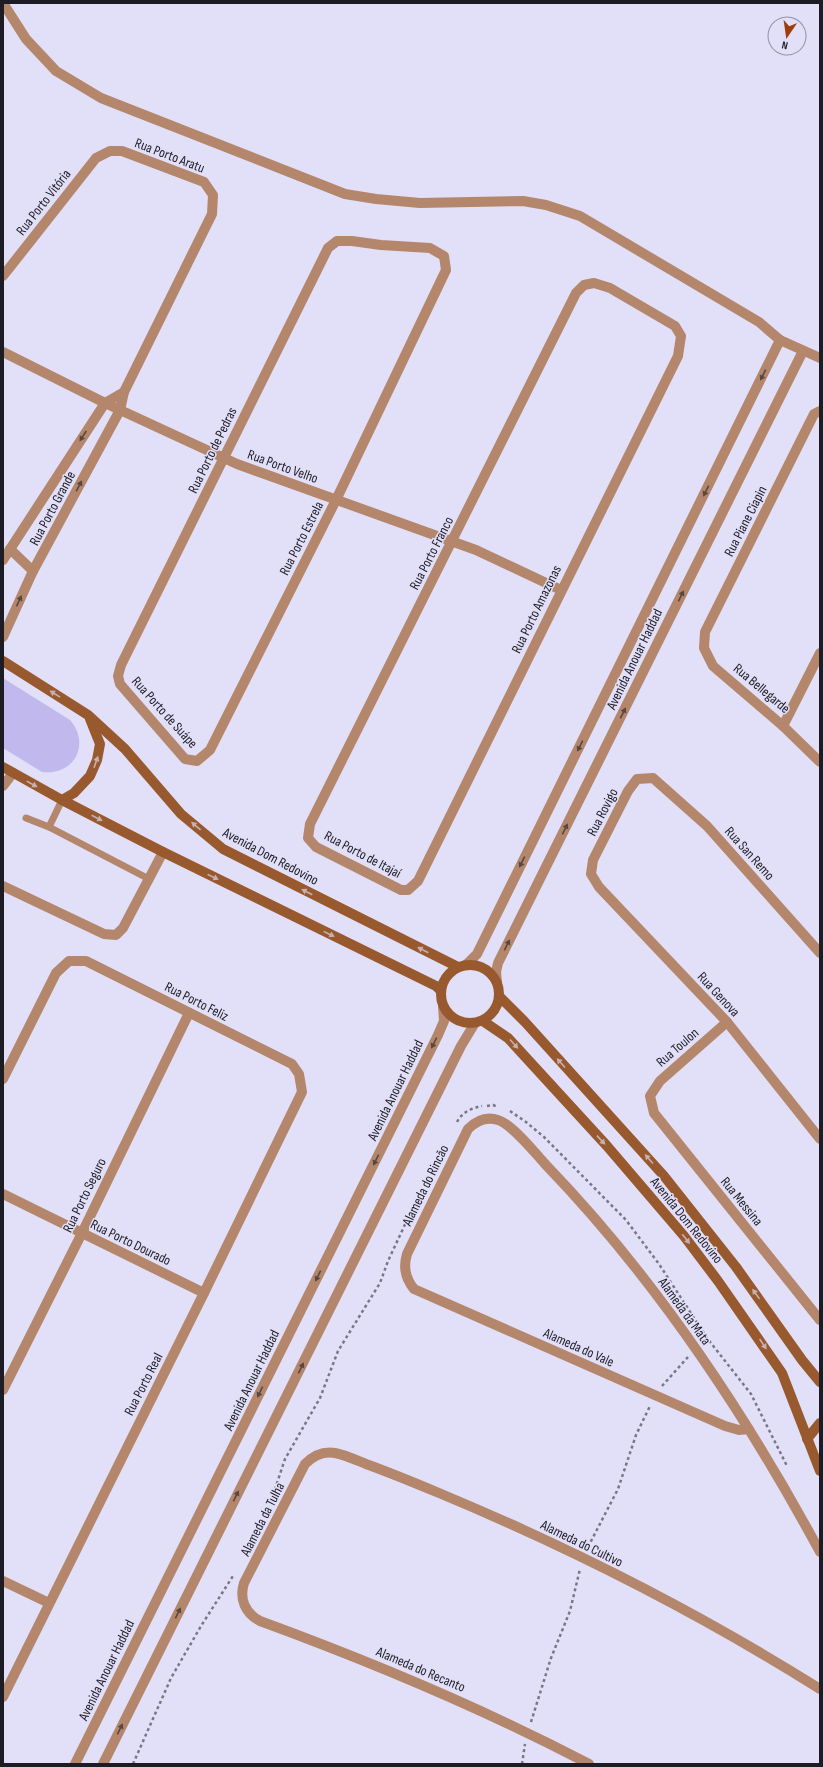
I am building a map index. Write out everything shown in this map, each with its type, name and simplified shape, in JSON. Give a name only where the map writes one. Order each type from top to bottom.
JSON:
[{"type":"street","points":[[3,3],[26,39],[56,71],[101,98],[345,194],[376,199],[420,203],[523,201],[546,205],[580,216],[759,322],[780,340],[820,358]]},
{"type":"street","name":"Rua Porto Aratu","points":[[110,150],[122,152],[204,182],[213,195]]},
{"type":"street","name":"Rua Porto Vitória","points":[[3,276],[96,158],[110,150]]},
{"type":"street","name":"Rua Porto Grande","points":[[3,637],[33,572],[120,410],[124,392],[212,214],[213,195]]},
{"type":"street","name":"Rua Porto Estrela","points":[[197,761],[210,750],[336,500],[446,270],[444,256],[430,248],[337,241]]},
{"type":"street","name":"Rua Porto de Pedras","points":[[118,676],[121,665],[328,248],[337,241]]},
{"type":"street","name":"Rua Porto Amazonas","points":[[408,890],[418,881],[678,356],[681,336],[675,326],[610,288],[594,283],[584,284]]},
{"type":"street","name":"Rua Porto Franco","points":[[308,838],[310,824],[576,293],[584,284]]},
{"type":"street","name":"Avenida Anouar Haddad","points":[[462,966],[477,954],[780,340]]},
{"type":"street","name":"Avenida Anouar Haddad","points":[[497,982],[496,972],[498,963],[803,351]]},
{"type":"street","name":"Rua Porto Velho","points":[[3,352],[105,403],[223,458],[476,550],[561,590]]},
{"type":"street","name":"Rua Porto Grande","points":[[3,560],[105,403],[124,392]]},
{"type":"street","name":"Rua Piane Ciapin","points":[[704,648],[705,632],[814,414],[820,411]]},
{"type":"street","points":[[10,549],[33,572]]},
{"type":"street","name":"Rua Bellegarde","points":[[704,648],[713,666],[783,726],[820,653]]},
{"type":"street","name":"Avenida Dom Redovino","points":[[3,661],[88,715],[125,748],[182,814],[223,849],[462,966],[473,965],[488,970],[497,982]]},
{"type":"street","name":"Rua Porto de Suápe","points":[[118,676],[120,684],[132,699],[185,759],[197,761]]},
{"type":"street","points":[[62,800],[74,793],[90,776],[97,760],[100,744],[88,715]]},
{"type":"street","points":[[783,726],[820,762]]},
{"type":"street","points":[[3,767],[62,800],[163,852],[436,986],[441,991]]},
{"type":"street","points":[[3,786],[13,773]]},
{"type":"street","name":"Rua Rovigo","points":[[591,874],[593,860],[628,791],[637,779],[653,778]]},
{"type":"street","name":"Rua San Remo","points":[[653,778],[707,826],[820,953]]},
{"type":"street","name":"Rua Porto de Itajaí","points":[[308,838],[316,847],[401,890],[408,890]]},
{"type":"street","points":[[3,886],[104,934],[116,935],[123,928],[163,852]]},
{"type":"street","name":"Rua Genova","points":[[591,874],[599,887],[727,1022],[820,1139]]},
{"type":"street","name":"Rua Porto Feliz","points":[[3,1079],[56,973],[69,961],[86,961],[292,1064],[299,1074],[301,1082]]},
{"type":"street","points":[[443,1006],[441,991],[446,977],[462,966]]},
{"type":"street","points":[[103,1764],[461,1046],[479,1022],[494,1012],[500,997],[497,982]]},
{"type":"street","name":"Avenida Dom Redovino","points":[[500,997],[525,1022],[664,1176],[736,1267],[802,1360],[820,1382]]},
{"type":"street","name":"Avenida Anouar Haddad","points":[[75,1764],[438,1035],[444,1021],[443,1006]]},
{"type":"street","name":"Avenida Dom Redovino","points":[[443,1006],[447,1013],[460,1022],[479,1022],[508,1038],[607,1146],[688,1242],[751,1326],[782,1373],[820,1471]]},
{"type":"street","name":"Rua Porto Seguro","points":[[3,1390],[82,1233],[189,1012]]},
{"type":"street","name":"Rua Toulon","points":[[650,1096],[660,1081],[727,1022]]},
{"type":"street","name":"Rua Porto Real","points":[[3,1697],[295,1109],[302,1092],[301,1082]]},
{"type":"street","name":"Rua Messina","points":[[650,1096],[654,1113],[820,1320]]},
{"type":"street","name":"Alameda do Rincão","points":[[406,1277],[405,1261],[407,1254],[468,1129],[478,1121],[490,1118]]},
{"type":"street","name":"Alameda da Mata","points":[[490,1118],[503,1122],[561,1180],[631,1261],[696,1349],[749,1429],[820,1552]]},
{"type":"street","name":"Rua Porto Dourado","points":[[3,1194],[204,1293]]},
{"type":"street","name":"Alameda do Vale","points":[[406,1277],[414,1289],[655,1396],[725,1426],[740,1430],[749,1429]]},
{"type":"street","points":[[807,1439],[820,1423]]},
{"type":"street","name":"Alameda do Cultivo","points":[[319,1454],[335,1453],[400,1477],[458,1501],[583,1557],[692,1614],[820,1688]]},
{"type":"street","name":"Alameda da Tulha","points":[[243,1603],[242,1590],[244,1583],[302,1471],[310,1460],[319,1454]]},
{"type":"street","points":[[3,1580],[50,1603]]},
{"type":"street","name":"Alameda do Recanto","points":[[243,1603],[250,1614],[260,1621],[374,1664],[527,1732],[589,1764]]},
{"type":"lane","points":[[49,827],[62,800]]},
{"type":"lane","points":[[26,818],[49,827],[149,879]]},
{"type":"path","points":[[457,1123],[460,1117],[472,1108],[493,1105],[500,1108]]},
{"type":"path","points":[[507,1110],[526,1122],[544,1138],[626,1220],[659,1264],[708,1340],[751,1394],[790,1471]]},
{"type":"path","points":[[269,1507],[285,1459],[320,1398],[338,1351],[380,1283],[408,1218],[417,1206]]},
{"type":"path","points":[[522,1764],[527,1732],[551,1658],[570,1611],[583,1557],[618,1489],[636,1435],[655,1396],[665,1382],[696,1349],[708,1340]]},
{"type":"path","points":[[133,1764],[171,1678],[201,1626],[234,1575]]},
{"type":"shaded area","points":[[3,678],[70,720],[76,729],[79,739],[79,748],[76,756],[70,764],[63,769],[53,772],[42,772],[3,748]]}]
